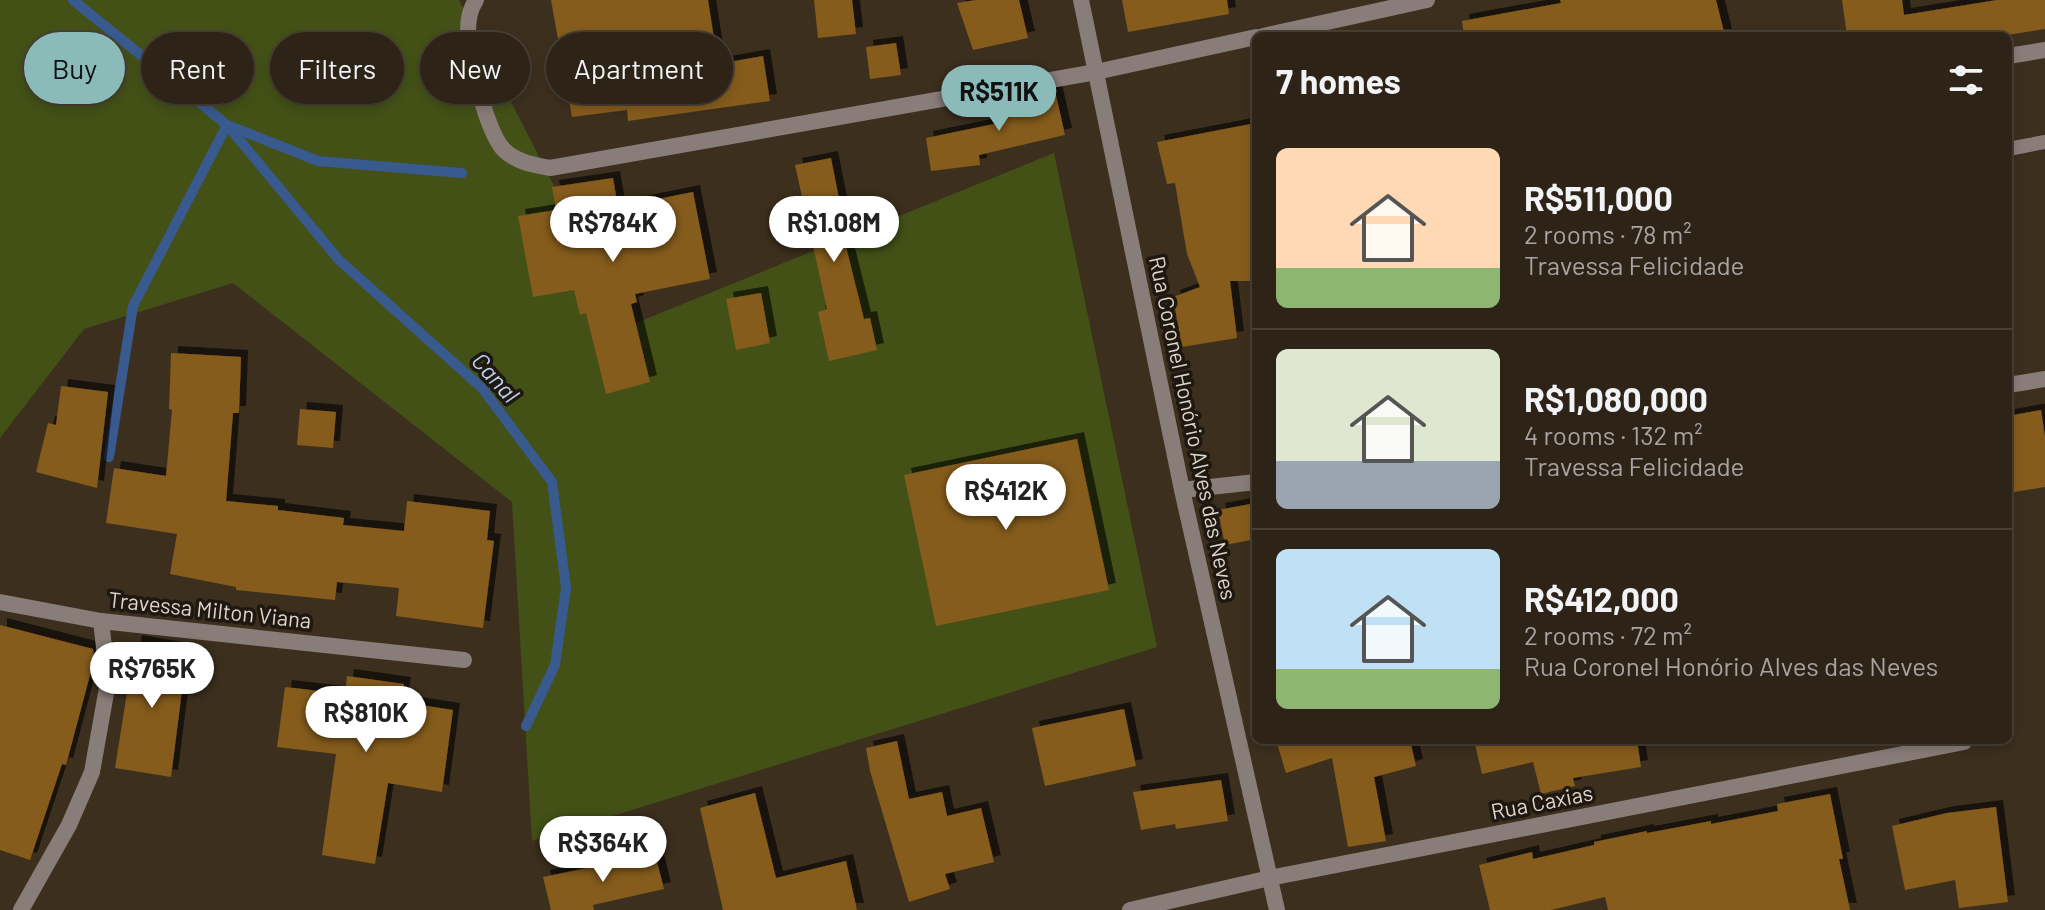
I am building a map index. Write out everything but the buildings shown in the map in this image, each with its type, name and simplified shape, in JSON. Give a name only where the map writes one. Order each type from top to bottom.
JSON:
[{"type":"street","points":[[476,0],[470,10],[468,42],[487,119],[503,149],[523,163],[550,168],[1096,72],[1252,38]]},
{"type":"street","name":"Rua Coronel Honório Alves das Neves","points":[[1081,0],[1182,490],[1277,910]]},
{"type":"street","points":[[1281,32],[1427,0]]},
{"type":"street","points":[[2012,55],[2045,50]]},
{"type":"street","points":[[2012,384],[2045,379]]},
{"type":"street","points":[[1182,490],[1252,482]]},
{"type":"street","name":"Travessa Milton Viana","points":[[0,602],[101,621],[464,660]]},
{"type":"street","points":[[21,910],[69,825],[92,772],[108,682],[101,621]]},
{"type":"street","name":"Rua Caxias","points":[[1130,910],[1270,878],[1954,744]]},
{"type":"lane","points":[[2012,148],[2045,142]]},
{"type":"green space","points":[[0,0],[459,0],[475,32],[420,32],[420,104],[512,104],[626,327],[1054,153],[1157,647],[532,841],[512,502],[233,283],[84,329],[0,438]]},
{"type":"waterway","name":"Canal","points":[[73,0],[227,125],[339,260],[482,388],[552,482],[566,588],[555,665],[526,726]]},
{"type":"waterway","name":"Canal","points":[[109,457],[133,306],[227,125],[318,161],[462,173]]}]
